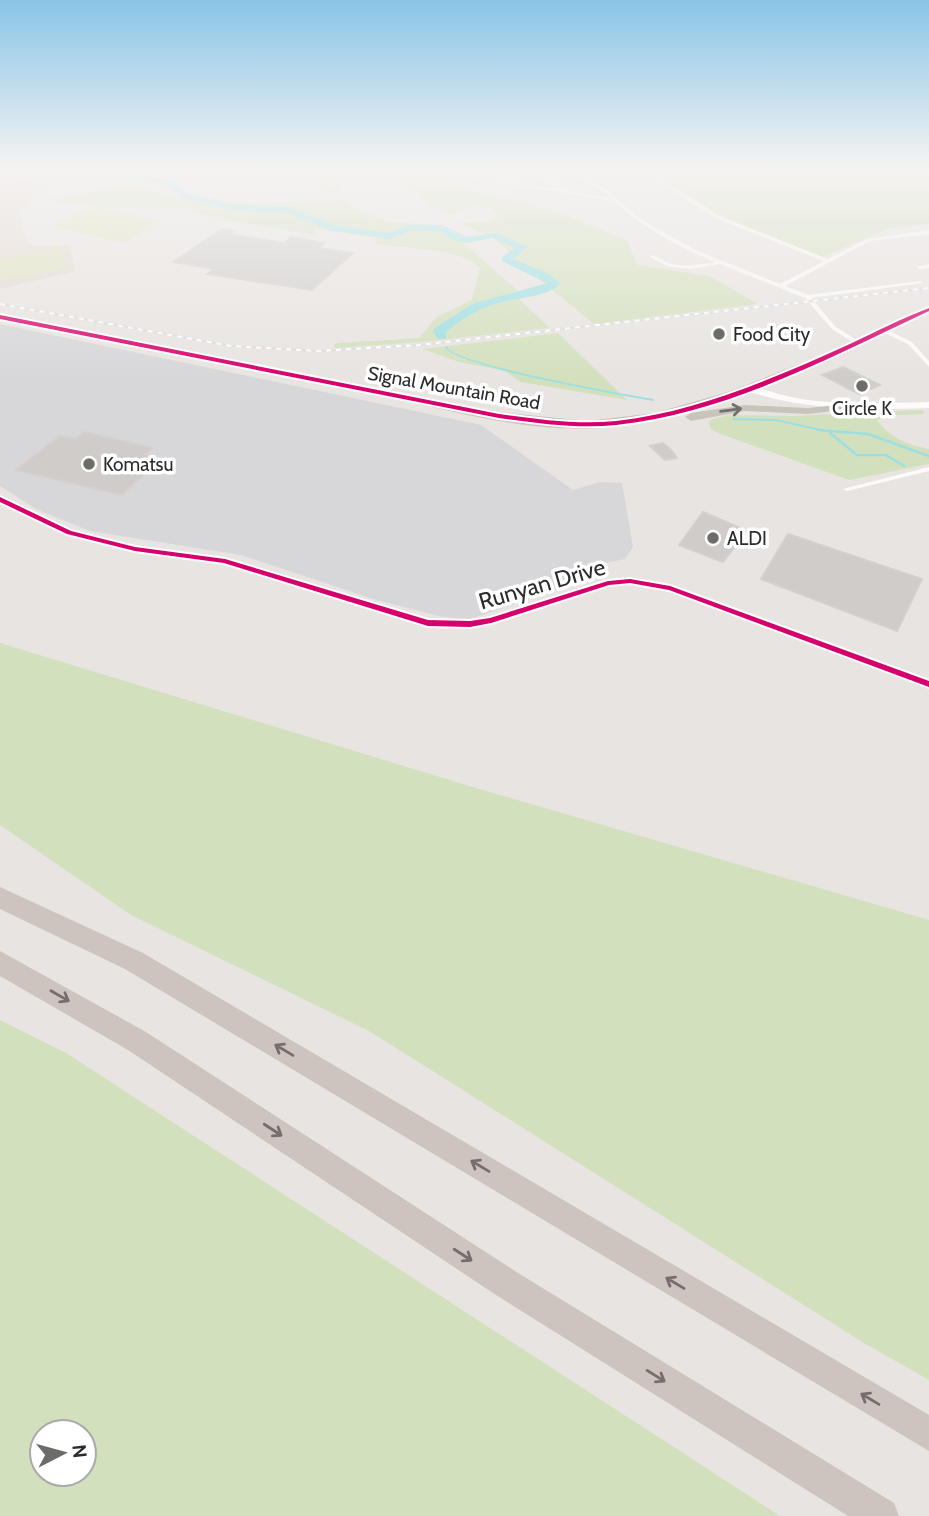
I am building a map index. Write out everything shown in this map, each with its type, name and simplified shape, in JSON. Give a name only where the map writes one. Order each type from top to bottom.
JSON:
[{"type":"highway","points":[[0,897],[134,961],[929,1434]]},
{"type":"highway","points":[[0,963],[137,1041],[519,1291],[881,1516]]},
{"type":"main road","name":"Signal Mountain Road","points":[[0,317],[499,416],[535,421],[612,424],[663,416],[748,388],[929,309]]},
{"type":"main road","points":[[748,388],[804,405],[929,405]]},
{"type":"main road","points":[[663,416],[696,417],[745,408],[808,411],[847,407]]},
{"type":"street","points":[[671,238],[718,263],[782,285],[807,297],[841,334],[856,342]]},
{"type":"street","points":[[769,238],[828,261]]},
{"type":"street","points":[[782,285],[869,240],[886,238]]},
{"type":"street","points":[[652,257],[671,268],[679,269],[718,263]]},
{"type":"street","points":[[919,267],[929,266]]},
{"type":"street","points":[[807,297],[920,283]]},
{"type":"street","points":[[883,330],[910,343],[929,365]]},
{"type":"street","points":[[846,489],[929,469]]},
{"type":"street","name":"Runyan Drive","points":[[0,499],[69,533],[135,549],[225,561],[428,623],[470,624],[608,583],[644,582],[719,605],[929,684]]},
{"type":"shaded area","points":[[0,238],[26,238],[28,245],[70,245],[75,271],[0,289]]},
{"type":"shaded area","name":"Komatsu","points":[[0,324],[481,425],[573,490],[600,482],[622,483],[633,547],[625,559],[580,568],[590,579],[470,619],[443,617],[373,599],[241,555],[90,531],[38,510],[0,486]]},
{"type":"green space","points":[[101,238],[133,238],[123,243]]},
{"type":"green space","points":[[375,238],[451,238],[461,241],[517,290],[521,301],[550,328],[335,348],[334,344],[339,343],[419,338],[437,317],[472,300],[480,268],[472,261],[446,253],[376,244]]},
{"type":"green space","points":[[491,238],[621,238],[627,240],[637,265],[709,276],[758,304],[594,324],[519,264]]},
{"type":"green space","points":[[773,238],[867,238],[820,258]]},
{"type":"green space","points":[[60,250],[66,269],[0,280],[0,259]]},
{"type":"green space","points":[[558,333],[627,400],[521,382],[505,371],[459,362],[423,349]]},
{"type":"green space","points":[[924,411],[923,414],[897,415],[877,420],[900,440],[929,449],[929,464],[849,480],[721,434],[712,430],[709,424],[710,420],[729,415],[792,416]]},
{"type":"green space","points":[[0,643],[476,788],[929,920],[929,1380],[864,1343],[369,1031],[131,915],[0,825]]},
{"type":"green space","points":[[0,1020],[66,1053],[780,1516],[0,1516]]},
{"type":"building","points":[[209,238],[252,238],[284,243],[290,238],[295,238],[324,243],[318,248],[353,253],[312,290],[207,274],[214,269],[173,262]]},
{"type":"building","points":[[843,367],[880,385],[859,394],[822,375]]},
{"type":"building","name":"Komatsu","points":[[85,432],[152,448],[144,455],[159,459],[122,495],[16,470],[60,436],[76,439]]},
{"type":"building","points":[[663,443],[677,458],[665,460],[650,446]]},
{"type":"building","name":"ALDI","points":[[703,512],[747,531],[723,562],[679,545]]},
{"type":"building","points":[[788,534],[922,579],[897,631],[761,579]]},
{"type":"waterway","points":[[459,238],[467,240],[479,238]]},
{"type":"waterway","points":[[442,336],[439,331],[477,307],[521,293],[549,288],[554,283],[543,275],[519,267],[506,259],[523,247],[500,238]]},
{"type":"waterway","points":[[446,347],[477,362],[507,370],[653,400]]},
{"type":"waterway","points":[[733,419],[776,420],[822,430]]},
{"type":"waterway","points":[[822,430],[868,434],[929,456]]},
{"type":"waterway","points":[[830,433],[857,455],[886,455],[904,466]]},
{"type":"railway","points":[[0,304],[231,346],[317,351],[419,345],[929,288]]},
{"type":"cycle path","points":[[0,317],[499,416],[587,424],[655,417],[735,394],[816,361],[929,309]]},
{"type":"cycle path","points":[[0,499],[69,533],[135,549],[225,561],[428,623],[470,624],[491,620],[608,583],[630,581],[670,588],[929,684]]},
{"type":"place","name":"Food City","points":[[719,334]]},
{"type":"place","name":"Circle K","points":[[862,386]]},
{"type":"place","name":"Komatsu","points":[[89,464]]},
{"type":"place","name":"ALDI","points":[[713,538]]}]
